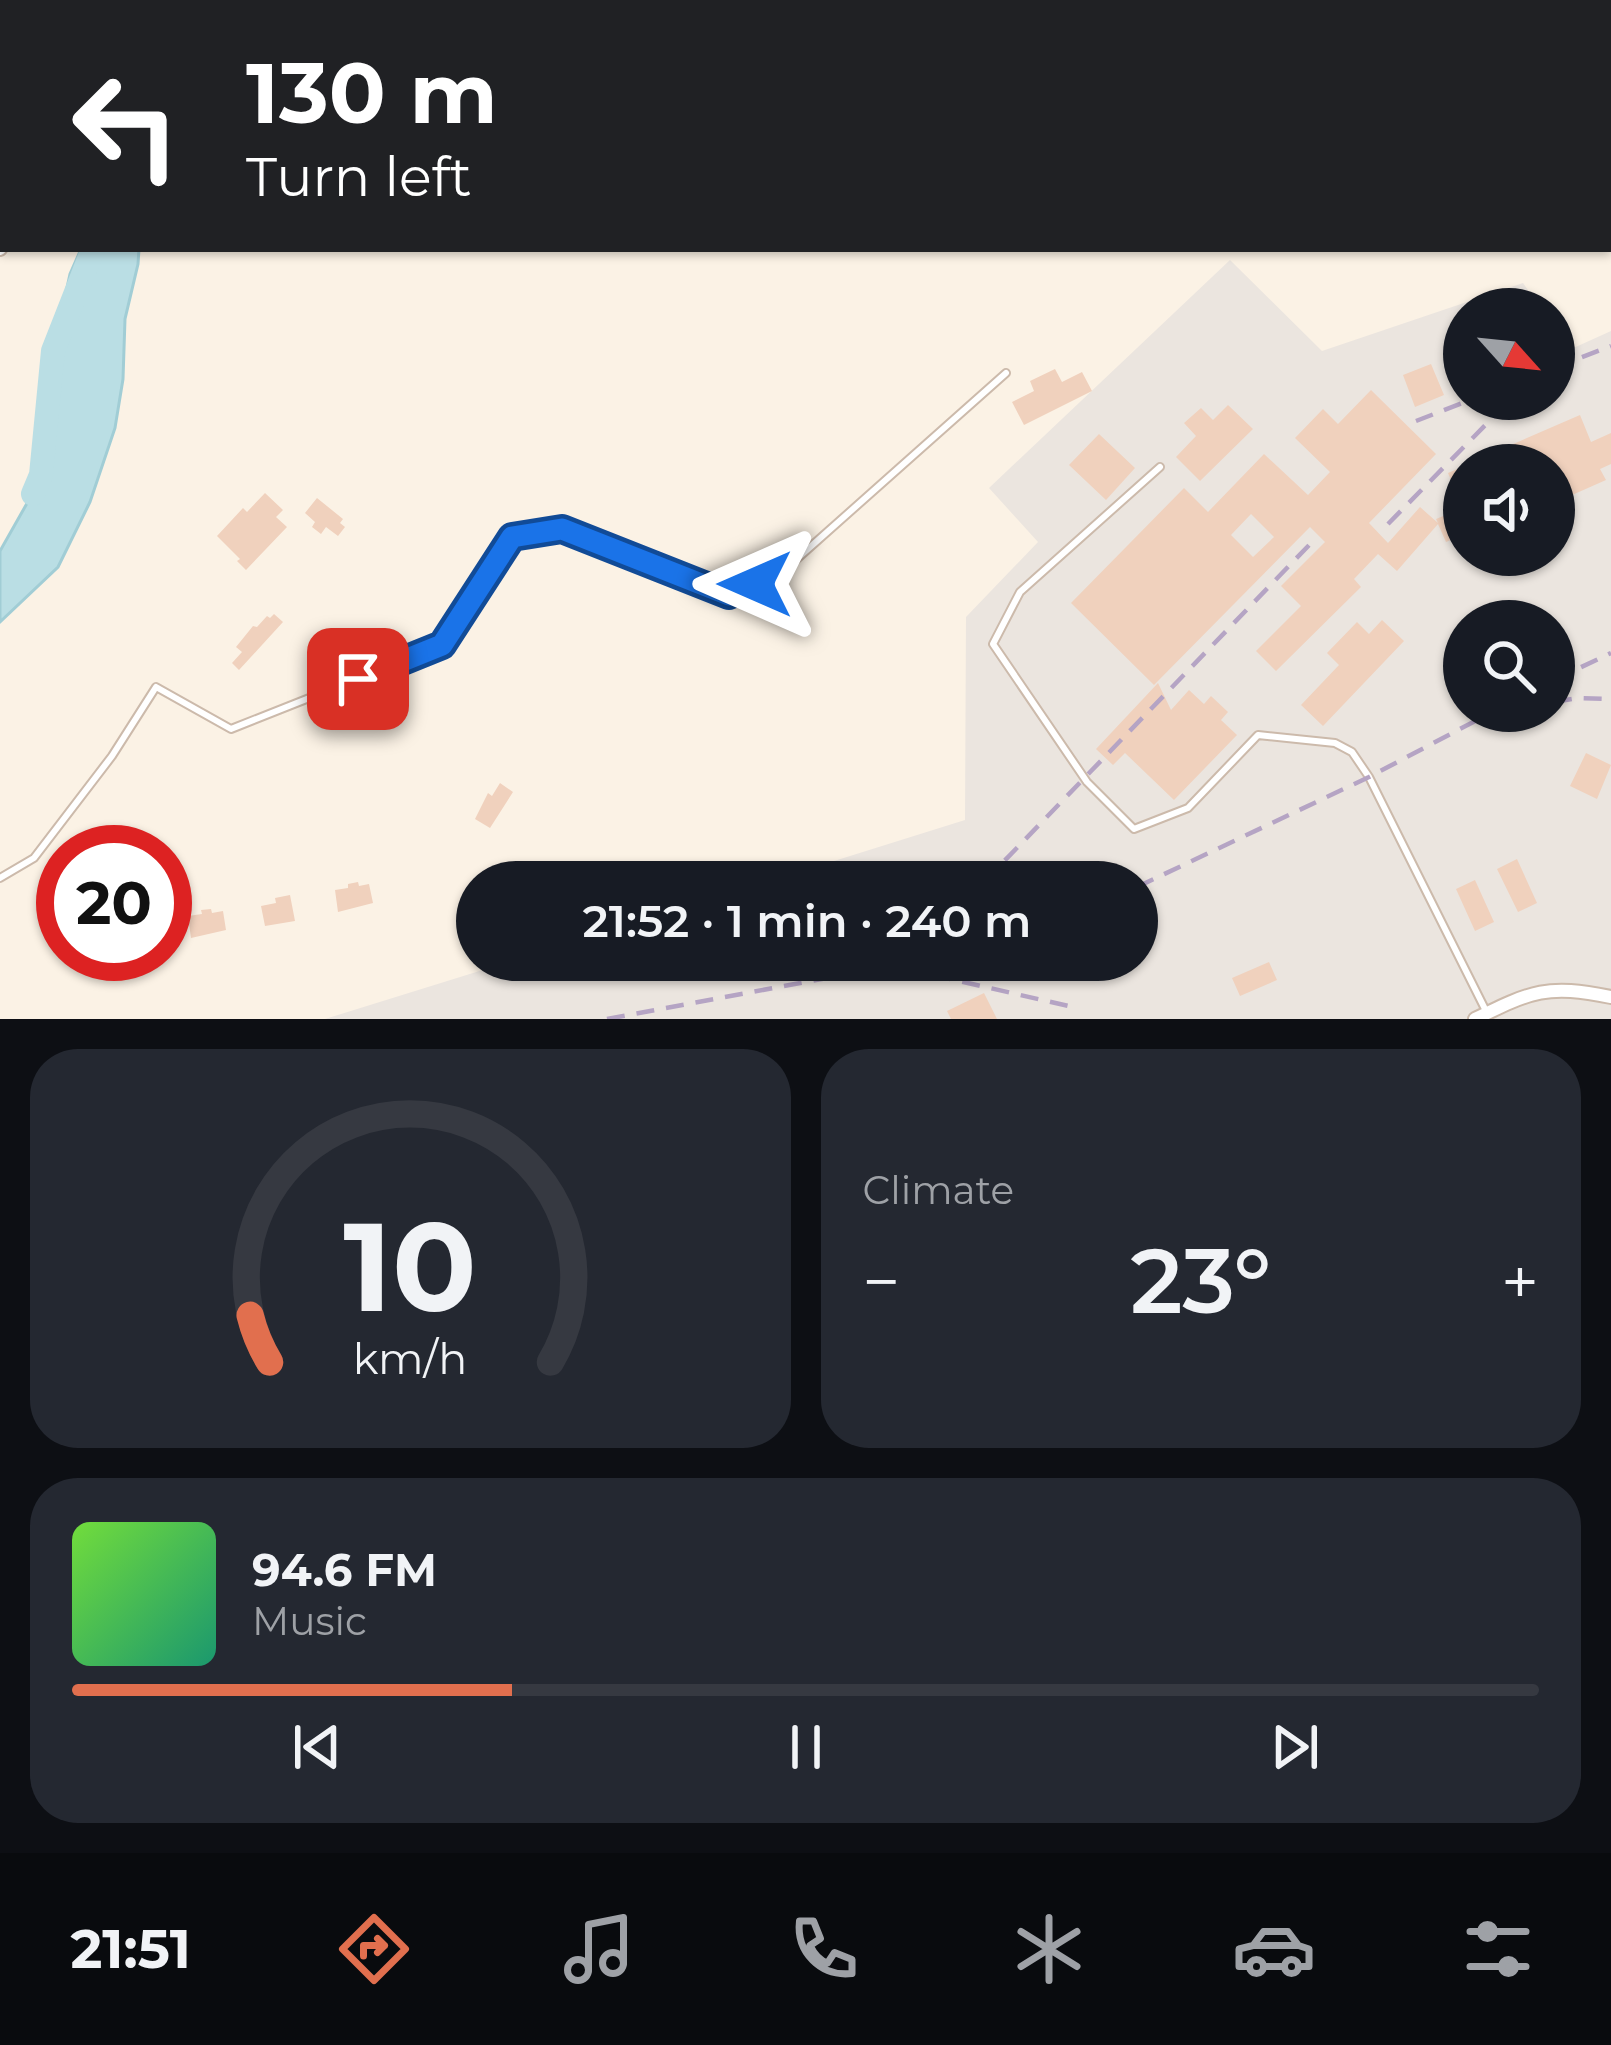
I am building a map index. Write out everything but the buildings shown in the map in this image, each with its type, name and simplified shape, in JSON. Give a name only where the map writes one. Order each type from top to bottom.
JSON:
[{"type":"street","points":[[1481,1016],[1556,988],[1611,997]]},
{"type":"lane","points":[[0,878],[34,858],[112,756],[156,687],[231,729],[442,645],[512,537],[562,529],[729,595],[781,573],[1006,373]]},
{"type":"lane","points":[[1160,467],[1021,592],[993,644],[1087,782],[1134,829],[1188,808],[1258,735],[1335,743],[1352,752],[1370,777],[1481,1016]]},
{"type":"shaded area","points":[[1230,260],[1322,351],[1443,310],[1443,420],[1575,420],[1575,347],[1611,331],[1611,1019],[325,1019],[456,978],[1158,981],[1158,861],[834,861],[965,820],[966,617],[1038,542],[989,488]]},
{"type":"water","points":[[80,252],[139,252],[125,319],[115,428],[90,502],[58,567],[0,622],[0,551],[34,491],[52,434],[70,274]]},
{"type":"waterway","points":[[33,494],[41,475],[53,351],[92,252]]},
{"type":"railway","points":[[1575,360],[1611,346]]},
{"type":"railway","points":[[1416,421],[1443,411]]},
{"type":"railway","points":[[1388,524],[1490,420]]},
{"type":"railway","points":[[1004,861],[1314,540]]},
{"type":"railway","points":[[1575,670],[1611,653]]},
{"type":"railway","points":[[1575,698],[1611,699]]},
{"type":"railway","points":[[1158,877],[1454,732]]},
{"type":"railway","points":[[607,1019],[811,981]]},
{"type":"railway","points":[[959,981],[1073,1007]]},
{"type":"route","points":[[358,679],[442,645],[512,537],[562,529],[729,595],[755,584]]}]
